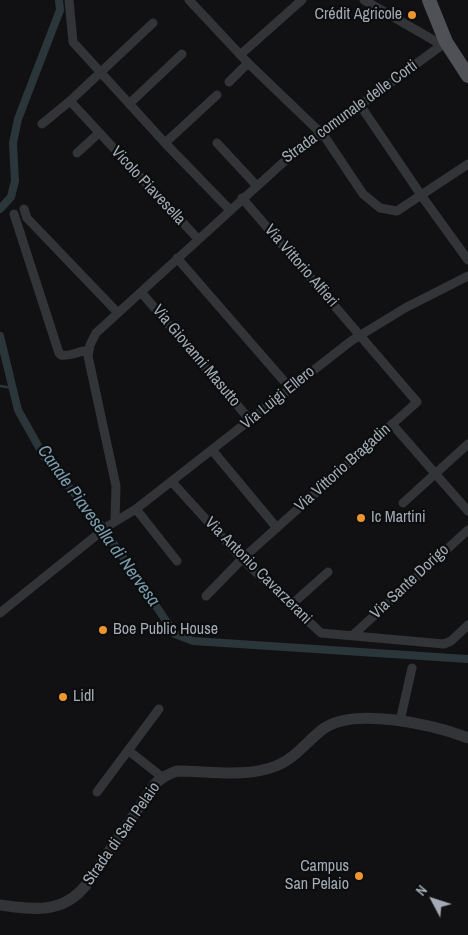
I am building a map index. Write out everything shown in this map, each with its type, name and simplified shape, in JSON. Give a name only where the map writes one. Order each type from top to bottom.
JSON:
[{"type":"main road","points":[[429,0],[446,42],[468,76]]},
{"type":"street","points":[[69,0],[73,42],[165,143],[230,210]]},
{"type":"street","points":[[189,0],[240,55],[322,133],[358,188],[375,205],[387,210],[397,211],[468,164]]},
{"type":"street","points":[[240,55],[302,0]]},
{"type":"street","points":[[364,0],[434,41],[446,42]]},
{"type":"street","points":[[42,124],[70,101],[153,23]]},
{"type":"street","name":"Strada comunale delle Corti","points":[[89,350],[92,338],[96,333],[256,185],[288,158],[446,42]]},
{"type":"street","points":[[129,104],[182,54]]},
{"type":"street","points":[[230,82],[248,63]]},
{"type":"street","points":[[165,143],[217,95]]},
{"type":"street","name":"Vicolo Piavesella","points":[[70,101],[198,239]]},
{"type":"street","points":[[360,105],[468,260]]},
{"type":"street","name":"Vicolo Piavesella","points":[[77,153],[99,133]]},
{"type":"street","points":[[218,144],[256,185]]},
{"type":"street","name":"Via Vittorio Alfieri","points":[[242,198],[360,334]]},
{"type":"street","points":[[24,209],[27,218],[118,313]]},
{"type":"street","points":[[14,214],[59,353],[66,356],[81,350],[89,350],[90,365],[116,486],[111,524]]},
{"type":"street","points":[[177,258],[290,388]]},
{"type":"street","name":"Via Luigi Ellero","points":[[0,613],[97,534],[136,509],[172,482],[360,334],[405,308],[468,276]]},
{"type":"street","name":"Via Giovanni Masutto","points":[[141,292],[250,420]]},
{"type":"street","name":"Via Vittorio Bragadin","points":[[206,596],[242,560],[417,402],[360,334]]},
{"type":"street","points":[[392,424],[468,511]]},
{"type":"street","points":[[403,503],[468,444]]},
{"type":"street","points":[[212,450],[278,528]]},
{"type":"street","name":"Via Antonio Cavarzerani","points":[[172,482],[242,560],[321,633],[444,644],[451,641],[468,624]]},
{"type":"street","points":[[136,509],[177,561]]},
{"type":"street","name":"Via Sante Dorigo","points":[[353,635],[468,530]]},
{"type":"street","points":[[291,605],[328,572]]},
{"type":"street","points":[[400,721],[412,668]]},
{"type":"street","points":[[98,792],[159,708]]},
{"type":"street","name":"Strada di San Pelaio","points":[[0,905],[53,908],[72,900],[86,885],[148,793],[162,777],[177,771],[245,773],[264,770],[286,762],[324,728],[356,718],[400,721],[468,738]]},
{"type":"street","points":[[129,751],[162,777]]},
{"type":"waterway","points":[[0,209],[11,197],[15,181],[13,143],[18,119],[60,10],[59,0]]},
{"type":"waterway","name":"Canale Piavesella di Nervesa","points":[[0,336],[18,410],[45,458],[103,528],[175,634],[193,641],[468,659]]},
{"type":"waterway","points":[[0,386],[13,388]]},
{"type":"place","name":"Crédit Agricole","points":[[412,15]]},
{"type":"place","name":"Ic Martini","points":[[361,518]]},
{"type":"place","name":"Boe Public House","points":[[103,630]]},
{"type":"place","name":"Lidl","points":[[63,697]]},
{"type":"place","name":"Campus San Pelaio","points":[[359,876]]}]
